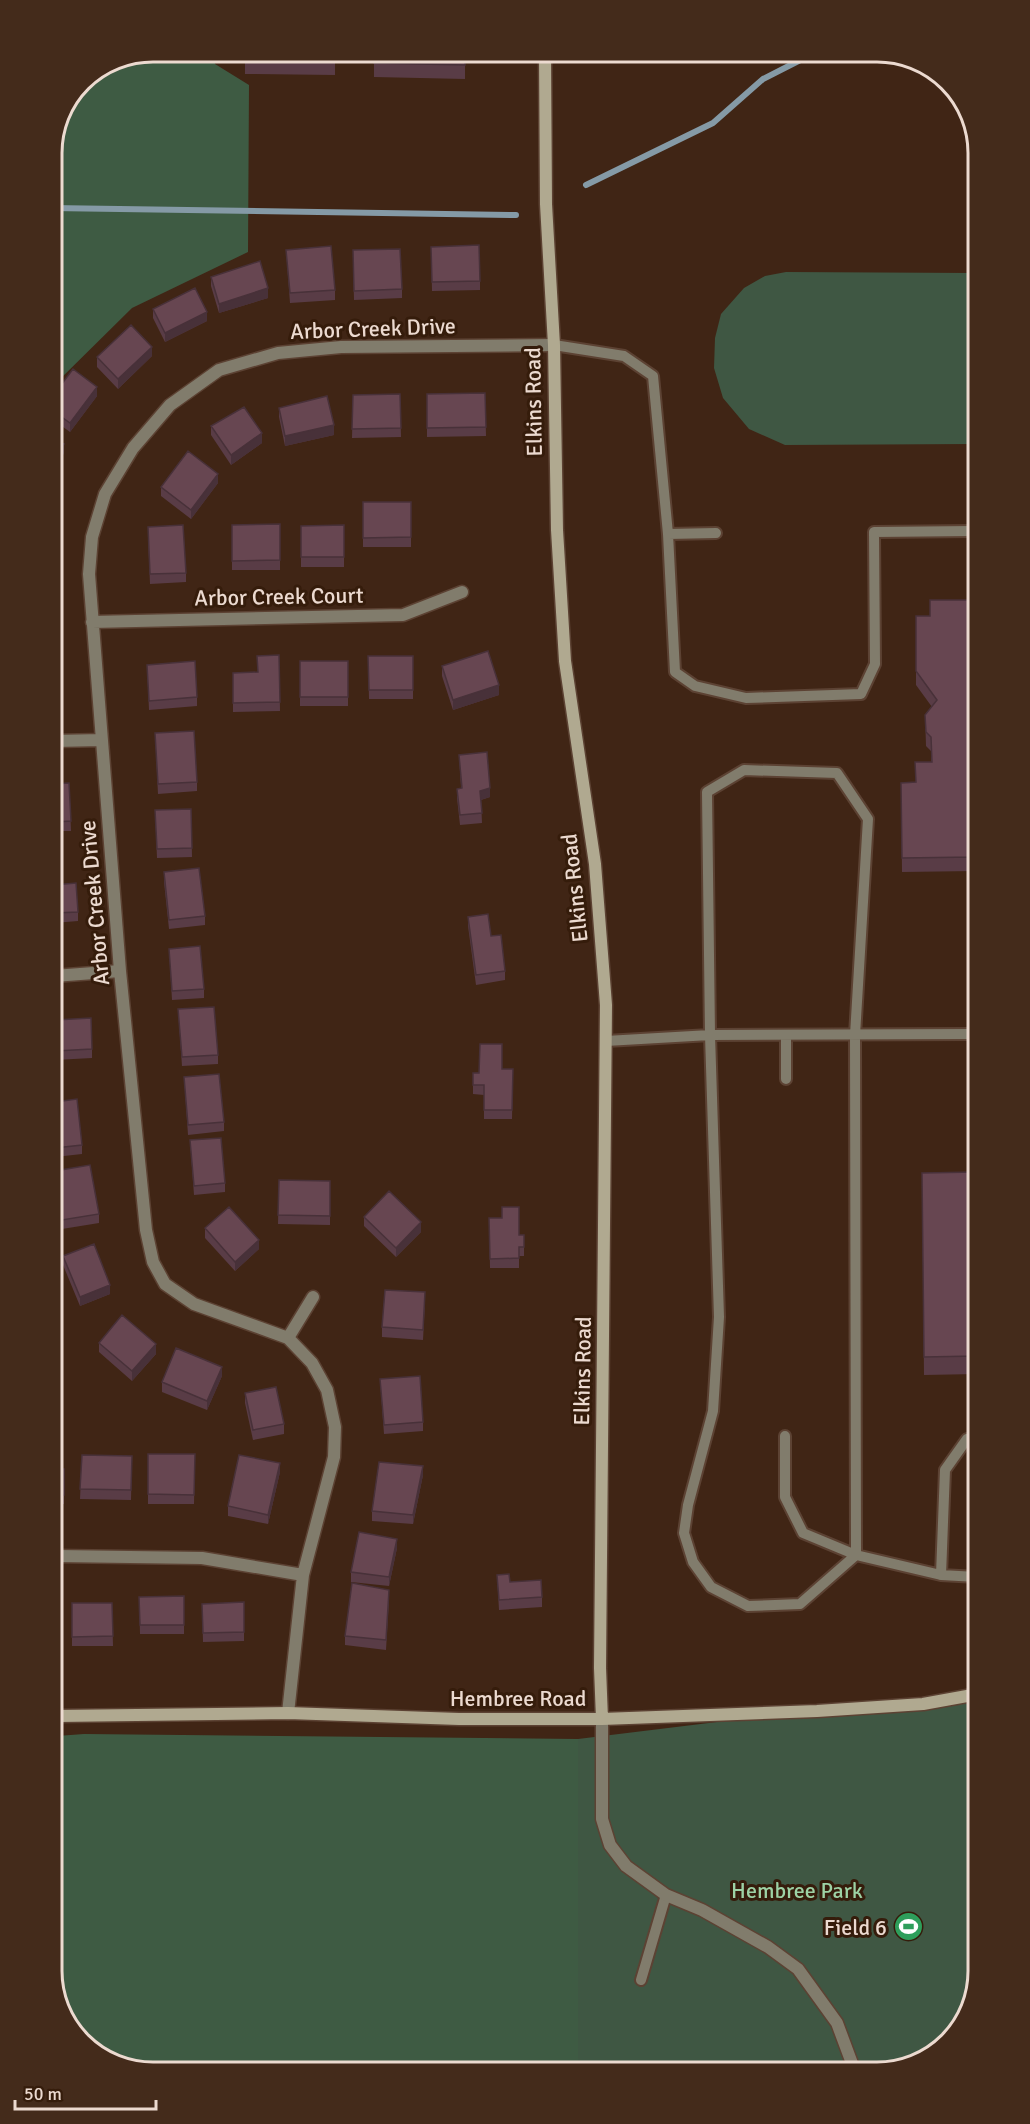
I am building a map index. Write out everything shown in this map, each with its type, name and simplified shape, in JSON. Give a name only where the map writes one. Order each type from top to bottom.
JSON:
[{"type":"street","name":"Elkins Road","points":[[545,62],[546,204],[554,345],[557,530],[565,661],[595,864],[606,1005],[600,1668],[602,1719]]},
{"type":"street","name":"Arbor Creek Drive","points":[[288,1713],[303,1575],[334,1456],[335,1427],[327,1390],[312,1363],[288,1338],[194,1304],[165,1284],[153,1262],[146,1230],[120,971],[92,622],[89,574],[92,537],[105,494],[133,448],[170,405],[219,370],[278,353],[341,347],[554,345]]},
{"type":"street","name":"Arbor Creek Court","points":[[92,622],[403,615],[462,592]]},
{"type":"street","points":[[62,741],[102,740]]},
{"type":"street","points":[[62,975],[120,971]]},
{"type":"street","points":[[288,1338],[313,1298]]},
{"type":"street","points":[[62,1556],[202,1557],[303,1575]]},
{"type":"street","name":"Hembree Road","points":[[62,1716],[288,1713],[459,1719],[602,1719],[923,1704],[968,1696]]},
{"type":"street","points":[[602,1719],[602,1819],[610,1845],[626,1866],[666,1895],[702,1911],[768,1947],[798,1969],[837,2023],[852,2062]]},
{"type":"lane","points":[[554,345],[624,356],[653,376],[668,534],[675,672],[695,686],[746,698],[861,694],[875,664],[874,532],[968,531]]},
{"type":"lane","points":[[668,534],[716,534]]},
{"type":"lane","points":[[744,770],[837,773],[868,819],[855,1035],[856,1555],[800,1604],[748,1606],[711,1587],[693,1562],[684,1533],[688,1505],[713,1411],[719,1317],[710,1035],[707,792],[744,770]]},
{"type":"lane","points":[[606,1041],[710,1035],[968,1034]]},
{"type":"lane","points":[[786,1035],[786,1078]]},
{"type":"lane","points":[[785,1436],[785,1497],[803,1533],[856,1555],[941,1575],[968,1576]]},
{"type":"lane","points":[[941,1575],[945,1470],[968,1439]]},
{"type":"lane","points":[[641,1980],[666,1895]]},
{"type":"green space","points":[[215,62],[249,85],[248,252],[132,308],[62,377],[62,146],[68,117],[88,88],[117,68],[135,63]]},
{"type":"green space","points":[[786,272],[968,273],[968,444],[785,445],[749,429],[723,398],[714,368],[715,338],[721,314],[744,288],[765,276]]},
{"type":"green space","name":"Hembree Park","points":[[968,1699],[967,1989],[959,2012],[946,2032],[933,2044],[913,2056],[895,2061],[578,2062],[578,1739],[873,1703]]},
{"type":"green space","points":[[62,1736],[578,1739],[578,2062],[146,2062],[123,2058],[97,2044],[80,2027],[68,2007],[63,1989]]},
{"type":"building","points":[[465,62],[465,65],[374,63]]},
{"type":"building","points":[[479,245],[480,281],[432,282],[431,247]]},
{"type":"building","points":[[331,246],[335,290],[290,293],[286,250]]},
{"type":"building","points":[[400,249],[402,289],[354,291],[353,250]]},
{"type":"building","points":[[260,261],[268,288],[219,304],[211,277]]},
{"type":"building","points":[[195,288],[207,312],[165,333],[153,309]]},
{"type":"building","points":[[131,325],[152,347],[118,379],[97,357]]},
{"type":"building","points":[[73,369],[97,387],[70,423],[62,417],[62,384]]},
{"type":"building","points":[[485,393],[486,427],[427,428],[427,394]]},
{"type":"building","points":[[400,394],[401,428],[352,429],[353,395]]},
{"type":"building","points":[[327,396],[334,425],[285,436],[279,408]]},
{"type":"building","points":[[244,407],[262,433],[231,455],[211,426]]},
{"type":"building","points":[[188,451],[218,474],[191,510],[161,487]]},
{"type":"building","points":[[363,502],[411,502],[411,537],[363,538]]},
{"type":"building","points":[[280,524],[280,560],[232,561],[232,525]]},
{"type":"building","points":[[183,525],[186,573],[150,574],[148,527]]},
{"type":"building","points":[[344,525],[344,557],[301,557],[301,526]]},
{"type":"building","points":[[930,600],[968,600],[968,857],[902,858],[901,783],[916,782],[915,762],[932,762],[931,737],[926,732],[925,715],[937,700],[916,671],[916,616],[930,616]]},
{"type":"building","points":[[488,651],[499,685],[453,700],[442,666]]},
{"type":"building","points":[[279,655],[280,702],[233,703],[233,673],[258,672],[257,656]]},
{"type":"building","points":[[368,656],[413,656],[413,690],[369,690]]},
{"type":"building","points":[[195,661],[197,697],[149,701],[147,665]]},
{"type":"building","points":[[300,661],[348,661],[348,697],[300,697]]},
{"type":"building","points":[[194,731],[197,782],[158,784],[155,733]]},
{"type":"building","points":[[487,752],[490,788],[480,791],[482,813],[460,815],[457,789],[462,788],[459,755]]},
{"type":"building","points":[[62,783],[69,783],[71,821],[62,822]]},
{"type":"building","points":[[191,809],[192,848],[157,849],[155,810]]},
{"type":"building","points":[[199,868],[205,916],[169,920],[164,872]]},
{"type":"building","points":[[76,883],[78,912],[62,913],[62,884]]},
{"type":"building","points":[[488,914],[491,936],[501,935],[505,971],[476,975],[468,917]]},
{"type":"building","points":[[200,946],[204,989],[172,991],[169,949]]},
{"type":"building","points":[[214,1007],[218,1055],[182,1057],[178,1009]]},
{"type":"building","points":[[91,1018],[92,1049],[62,1051],[62,1020]]},
{"type":"building","points":[[480,1044],[502,1044],[502,1069],[513,1069],[512,1110],[484,1110],[484,1085],[473,1085],[473,1073],[479,1073]]},
{"type":"building","points":[[219,1074],[224,1122],[188,1125],[184,1077]]},
{"type":"building","points":[[77,1099],[82,1145],[62,1147],[62,1101]]},
{"type":"building","points":[[221,1138],[225,1183],[194,1186],[190,1140]]},
{"type":"building","points":[[90,1165],[99,1214],[62,1220],[62,1170]]},
{"type":"building","points":[[968,1172],[968,1356],[924,1357],[922,1173]]},
{"type":"building","points":[[279,1180],[330,1181],[330,1216],[278,1215]]},
{"type":"building","points":[[389,1191],[421,1222],[396,1248],[364,1217]]},
{"type":"building","points":[[229,1207],[259,1240],[235,1262],[205,1228]]},
{"type":"building","points":[[502,1207],[519,1207],[519,1235],[524,1235],[524,1247],[519,1247],[519,1258],[490,1259],[489,1218],[502,1218]]},
{"type":"building","points":[[94,1244],[110,1285],[80,1297],[63,1256]]},
{"type":"building","points":[[385,1290],[425,1292],[423,1330],[382,1327]]},
{"type":"building","points":[[122,1315],[156,1344],[132,1371],[99,1343]]},
{"type":"building","points":[[176,1348],[222,1367],[207,1401],[162,1382]]},
{"type":"building","points":[[420,1376],[423,1422],[384,1425],[380,1379]]},
{"type":"building","points":[[276,1387],[284,1424],[253,1430],[245,1393]]},
{"type":"building","points":[[148,1454],[195,1454],[194,1495],[148,1494]]},
{"type":"building","points":[[82,1455],[132,1456],[131,1490],[80,1489]]},
{"type":"building","points":[[239,1455],[280,1463],[268,1515],[228,1506]]},
{"type":"building","points":[[379,1462],[423,1466],[413,1515],[372,1511]]},
{"type":"building","points":[[62,1469],[64,1469],[64,1495],[62,1495]]},
{"type":"building","points":[[359,1532],[397,1539],[389,1577],[351,1572]]},
{"type":"building","points":[[509,1574],[510,1582],[541,1580],[542,1597],[499,1600],[497,1575]]},
{"type":"building","points":[[352,1583],[389,1590],[386,1640],[345,1636]]},
{"type":"building","points":[[184,1596],[184,1625],[140,1625],[139,1597]]},
{"type":"building","points":[[244,1602],[244,1632],[203,1633],[202,1604]]},
{"type":"building","points":[[72,1603],[112,1603],[113,1636],[72,1637]]},
{"type":"waterway","points":[[586,185],[713,123],[763,79],[796,62]]},
{"type":"waterway","points":[[62,208],[516,215]]},
{"type":"place","name":"Field 6","points":[[908,1927]]}]
